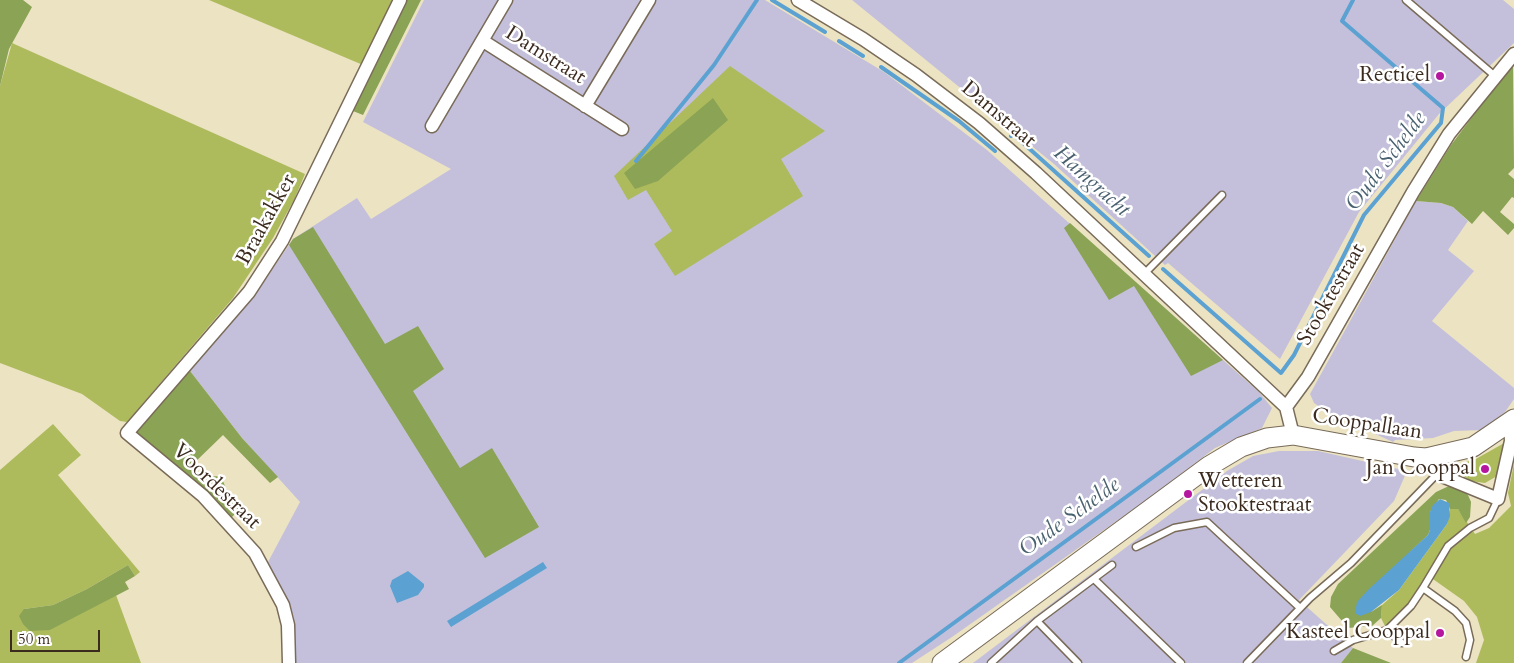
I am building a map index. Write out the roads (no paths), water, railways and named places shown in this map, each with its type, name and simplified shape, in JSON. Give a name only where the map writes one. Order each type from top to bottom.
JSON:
[{"type":"street","name":"Braakakker","points":[[127,433],[249,292],[282,241],[400,0]]},
{"type":"street","name":"Damstraat","points":[[432,126],[506,0]]},
{"type":"street","name":"Damstraat","points":[[585,106],[649,0]]},
{"type":"street","name":"Damstraat","points":[[798,0],[908,70],[979,123],[1286,407]]},
{"type":"street","name":"Damstraat","points":[[482,41],[622,129]]},
{"type":"street","name":"Stooktestraat","points":[[1286,407],[1308,378],[1449,134],[1514,54]]},
{"type":"street","points":[[942,663],[1226,455],[1253,442],[1293,435],[1286,407]]},
{"type":"street","points":[[1426,458],[1438,474],[1498,499],[1511,441],[1512,421]]},
{"type":"street","name":"Cooppallaan","points":[[1293,435],[1414,458],[1426,458],[1473,448],[1512,421]]},
{"type":"street","name":"Voordestraat","points":[[127,433],[203,496],[255,553],[283,605],[288,625],[290,663]]},
{"type":"lane","points":[[1406,0],[1495,76]]},
{"type":"lane","points":[[1144,274],[1222,195]]},
{"type":"lane","points":[[1247,663],[1300,608],[1350,563],[1438,474]]},
{"type":"lane","points":[[1334,651],[1353,640],[1388,630],[1412,606],[1448,546],[1470,528],[1489,518],[1498,499]]},
{"type":"lane","points":[[1136,547],[1174,528],[1207,522],[1300,608]]},
{"type":"lane","points":[[991,663],[1037,621],[1112,565]]},
{"type":"lane","points":[[1094,579],[1181,663]]},
{"type":"lane","points":[[1424,588],[1455,611],[1466,623],[1470,640],[1466,657]]},
{"type":"lane","points":[[1037,621],[1078,663]]},
{"type":"lane","points":[[1388,630],[1402,643]]},
{"type":"water","points":[[1440,499],[1449,503],[1450,516],[1447,524],[1399,590],[1371,612],[1360,616],[1355,613],[1357,602],[1369,589],[1428,535],[1430,530],[1430,512],[1433,505]]},
{"type":"water","points":[[543,562],[547,568],[451,627],[447,621]]},
{"type":"water","points":[[408,571],[424,584],[424,587],[418,595],[397,603],[390,586],[392,580]]},
{"type":"waterway","points":[[636,161],[714,65],[757,0]]},
{"type":"waterway","name":"Hamgracht","points":[[772,0],[825,32]]},
{"type":"waterway","name":"Oude Schelde","points":[[1163,269],[1281,373],[1294,355],[1364,215],[1441,123],[1443,108],[1342,21],[1353,0]]},
{"type":"waterway","name":"Hamgracht","points":[[839,41],[863,56]]},
{"type":"waterway","name":"Hamgracht","points":[[881,67],[959,121],[995,151]]},
{"type":"waterway","name":"Hamgracht","points":[[1011,136],[1013,134],[1149,256]]},
{"type":"waterway","name":"Oude Schelde","points":[[899,663],[1260,399]]},
{"type":"place","name":"Recticel","points":[[1440,76]]},
{"type":"place","name":"Jan Cooppal","points":[[1485,469]]},
{"type":"place","name":"Wetteren Stooktestraat","points":[[1188,494]]},
{"type":"place","name":"Kasteel Cooppal","points":[[1440,633]]}]
